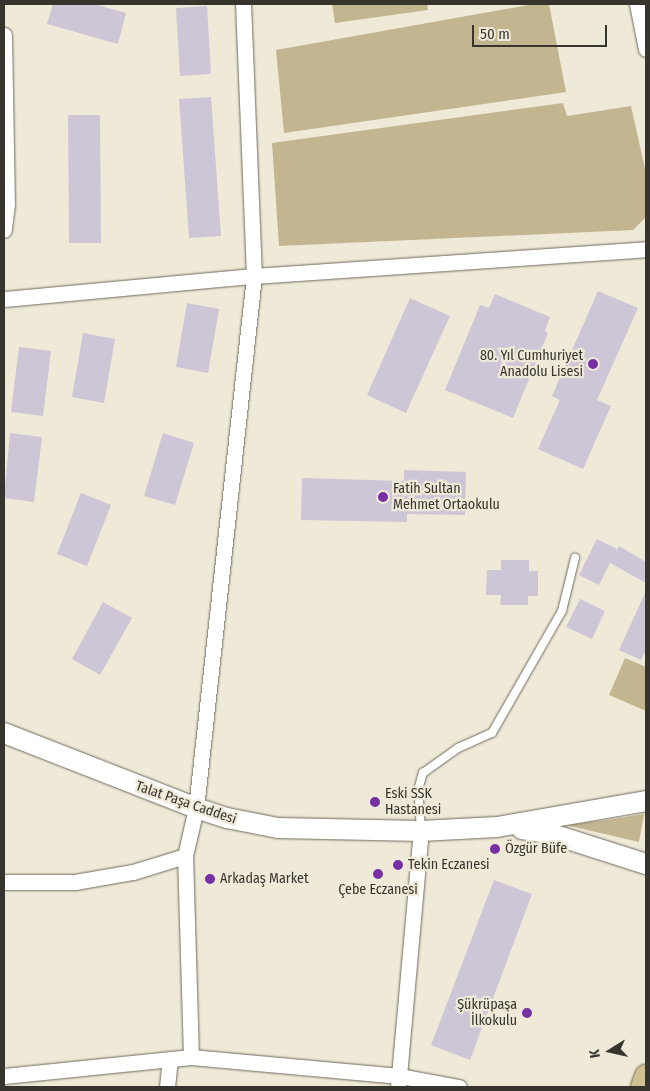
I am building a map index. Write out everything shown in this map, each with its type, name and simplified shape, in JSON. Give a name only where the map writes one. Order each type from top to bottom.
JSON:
[{"type":"main road","name":"Talat Paşa Caddesi","points":[[4,734],[196,808],[227,818],[278,828],[421,831],[497,827],[646,802]]},
{"type":"main road","name":"Talat Paşa Caddesi","points":[[497,827],[552,834],[646,864]]},
{"type":"main road","points":[[642,1087],[646,1076]]},
{"type":"street","points":[[190,1057],[185,856],[196,808],[254,276],[242,4]]},
{"type":"street","points":[[637,4],[646,49]]},
{"type":"street","points":[[4,35],[7,204],[4,230]]},
{"type":"street","points":[[4,299],[254,276],[646,249]]},
{"type":"street","points":[[399,1082],[421,831]]},
{"type":"street","points":[[4,882],[75,882],[133,872],[185,856]]},
{"type":"street","points":[[4,1076],[190,1057],[399,1082],[459,1087]]},
{"type":"street","points":[[167,1087],[170,1059]]},
{"type":"lane","points":[[421,831],[418,790],[423,773],[458,748],[492,732],[562,611],[575,558]]},
{"type":"shaded area","points":[[332,4],[427,4],[428,10],[335,23]]},
{"type":"shaded area","points":[[534,4],[549,4],[566,92],[284,133],[276,50]]},
{"type":"shaded area","points":[[563,103],[567,116],[631,106],[646,173],[646,217],[633,230],[279,246],[272,143]]},
{"type":"shaded area","points":[[625,658],[646,667],[646,711],[609,695]]},
{"type":"shaded area","points":[[644,814],[639,842],[566,825],[607,820]]},
{"type":"building","points":[[53,4],[94,4],[126,13],[118,44],[47,24]]},
{"type":"building","points":[[207,6],[211,74],[180,76],[176,8]]},
{"type":"building","points":[[211,97],[221,236],[189,238],[179,99]]},
{"type":"building","points":[[68,115],[100,115],[101,243],[69,243]]},
{"type":"building","points":[[598,291],[638,308],[597,400],[611,406],[583,469],[538,449],[560,400],[552,396]]},
{"type":"building","points":[[495,294],[550,317],[545,331],[548,333],[513,418],[445,390],[480,305],[489,308]]},
{"type":"building","points":[[410,298],[450,316],[406,413],[367,395]]},
{"type":"building","points":[[187,303],[219,309],[208,373],[176,367]]},
{"type":"building","points":[[83,333],[115,339],[104,403],[72,397]]},
{"type":"building","points":[[19,347],[51,351],[43,416],[11,412]]},
{"type":"building","points":[[10,433],[42,437],[34,502],[4,498]]},
{"type":"building","points":[[163,433],[194,443],[175,505],[144,496]]},
{"type":"building","name":"Fatih Sultan Mehmet Ortaokulu","points":[[404,470],[466,472],[465,515],[407,514],[407,522],[301,520],[302,478],[404,481]]},
{"type":"building","points":[[81,493],[111,505],[87,566],[57,554]]},
{"type":"building","points":[[597,539],[617,549],[615,554],[619,546],[646,562],[646,583],[610,563],[599,585],[579,575]]},
{"type":"building","points":[[501,560],[529,560],[529,571],[538,571],[538,596],[528,596],[528,605],[500,605],[501,595],[486,595],[487,570],[501,570]]},
{"type":"building","points":[[646,591],[646,650],[641,660],[619,650]]},
{"type":"building","points":[[580,599],[605,611],[592,639],[566,627]]},
{"type":"building","points":[[103,602],[132,618],[100,675],[72,659]]},
{"type":"building","points":[[494,880],[532,894],[470,1060],[431,1045]]},
{"type":"place","name":"80. Yıl Cumhuriyet Anadolu Lisesi","points":[[593,364]]},
{"type":"place","name":"Fatih Sultan Mehmet Ortaokulu","points":[[383,497]]},
{"type":"place","name":"Eski SSK Hastanesi","points":[[375,802]]},
{"type":"place","name":"Özgür Büfe","points":[[495,849]]},
{"type":"place","name":"Tekin Eczanesi","points":[[398,865]]},
{"type":"place","name":"Çebe Eczanesi","points":[[378,874]]},
{"type":"place","name":"Arkadaş Market","points":[[210,879]]},
{"type":"place","name":"Şükrüpaşa İlkokulu","points":[[527,1013]]}]
